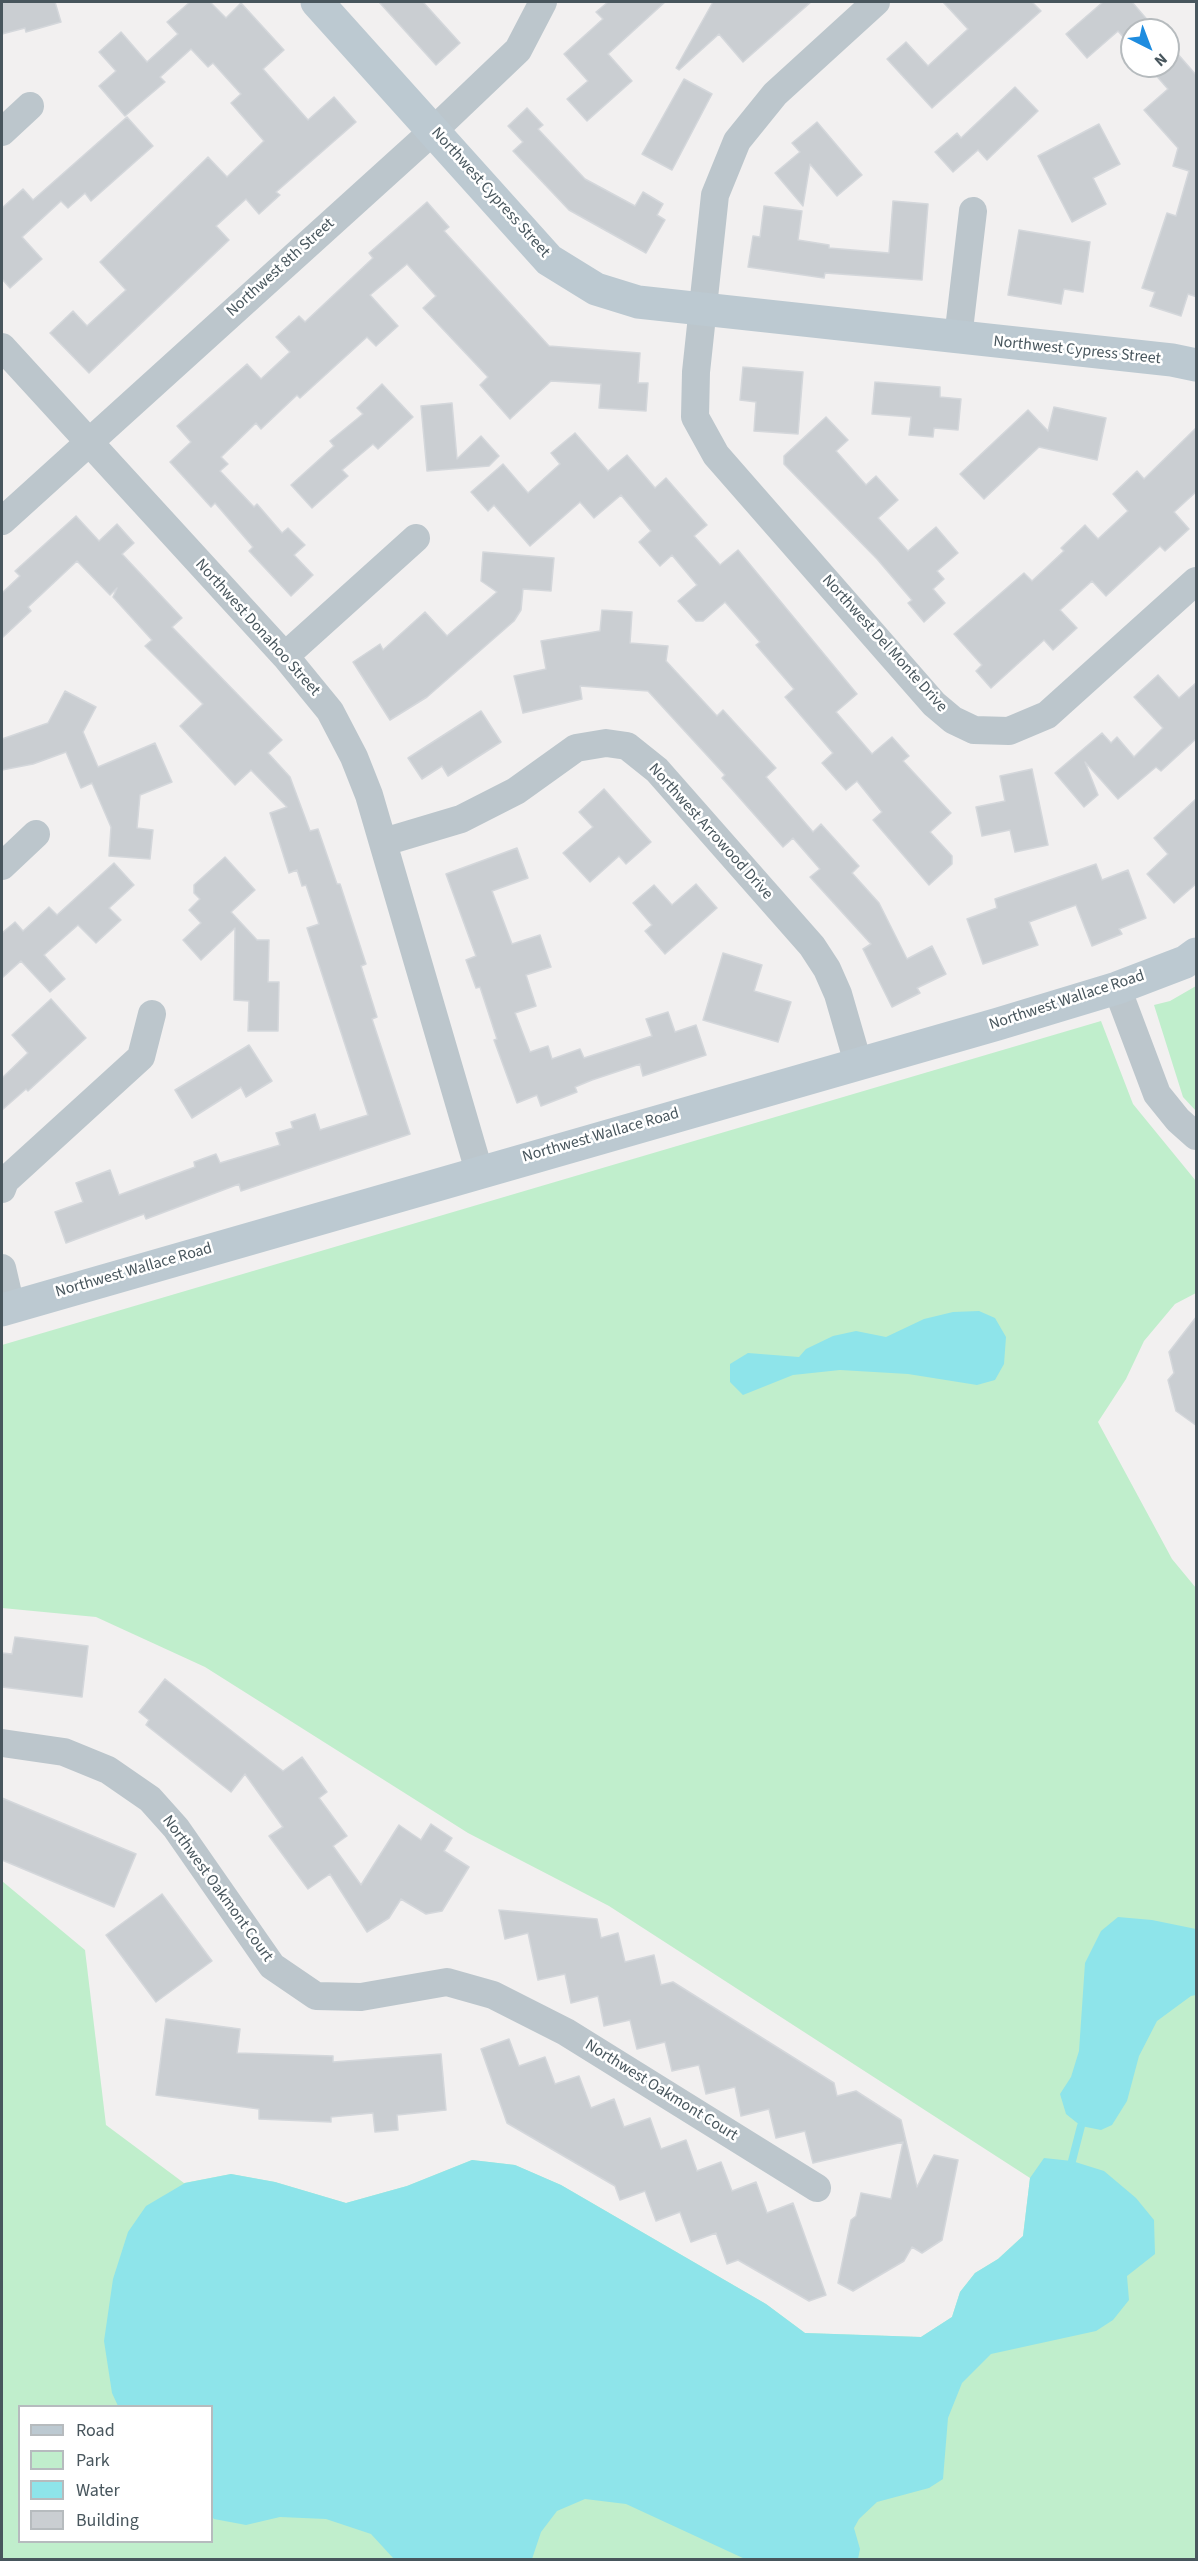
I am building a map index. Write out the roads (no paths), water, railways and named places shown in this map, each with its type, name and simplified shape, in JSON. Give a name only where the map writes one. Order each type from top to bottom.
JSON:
[{"type":"street","name":"Northwest Cypress Street","points":[[317,2],[549,260],[596,289],[638,302],[1172,360],[1197,365]]},
{"type":"street","name":"Northwest 8th Street","points":[[2,521],[433,131],[518,50],[543,2]]},
{"type":"street","name":"Northwest Del Monte Drive","points":[[876,2],[775,94],[737,141],[715,195],[702,310],[695,417],[716,455],[934,704],[953,720],[974,730],[1009,731],[1047,715],[1197,581]]},
{"type":"street","points":[[2,132],[30,106]]},
{"type":"street","points":[[958,338],[973,212]]},
{"type":"street","name":"Northwest Donahoo Street","points":[[2,347],[87,443],[285,656],[330,711],[354,756],[384,842],[479,1171]]},
{"type":"street","points":[[285,656],[416,538]]},
{"type":"street","name":"Northwest Arrowood Drive","points":[[384,842],[461,819],[516,790],[576,748],[606,743],[627,746],[657,770],[812,946],[827,969],[838,994],[858,1063]]},
{"type":"street","points":[[2,866],[36,834]]},
{"type":"street","name":"Northwest Wallace Road","points":[[6,1308],[1118,988],[1185,962],[1197,954]]},
{"type":"street","points":[[1118,988],[1157,1094],[1178,1120],[1197,1136]]},
{"type":"street","points":[[2,1189],[5,1181],[141,1057],[152,1014]]},
{"type":"street","points":[[2,1268],[6,1308]]},
{"type":"street","name":"Northwest Oakmont Court","points":[[2,1743],[64,1752],[108,1770],[150,1799],[176,1828],[272,1966],[316,1996],[361,1997],[447,1982],[493,1995],[566,2032],[817,2188]]},
{"type":"water","points":[[979,1311],[995,1318],[1006,1337],[1004,1364],[995,1380],[977,1385],[908,1374],[840,1370],[793,1375],[743,1395],[730,1382],[730,1364],[748,1353],[799,1357],[806,1349],[833,1336],[856,1331],[886,1337],[924,1319],[953,1312]]},
{"type":"water","points":[[1118,1917],[1152,1920],[1196,1929],[1196,1995],[1191,1996],[1157,2021],[1139,2056],[1127,2101],[1112,2125],[1101,2130],[1081,2126],[1066,2114],[1060,2094],[1071,2077],[1079,2051],[1085,1963],[1101,1931]]},
{"type":"water","points":[[1044,2158],[1072,2161],[1104,2171],[1136,2198],[1154,2220],[1155,2254],[1127,2276],[1129,2300],[1113,2320],[1096,2331],[991,2354],[962,2383],[948,2418],[943,2479],[929,2488],[877,2502],[859,2519],[854,2528],[860,2549],[858,2559],[745,2559],[626,2504],[585,2499],[557,2511],[541,2532],[532,2559],[394,2559],[371,2534],[326,2519],[280,2517],[246,2525],[214,2519],[213,2405],[118,2405],[112,2393],[104,2341],[113,2279],[128,2232],[146,2206],[185,2183],[231,2174],[275,2182],[346,2203],[407,2186],[472,2160],[515,2165],[561,2185],[766,2304],[805,2333],[921,2337],[952,2317],[960,2292],[975,2273],[998,2259],[1023,2236],[1030,2178]]},
{"type":"waterway","points":[[1072,2161],[1081,2126]]}]
